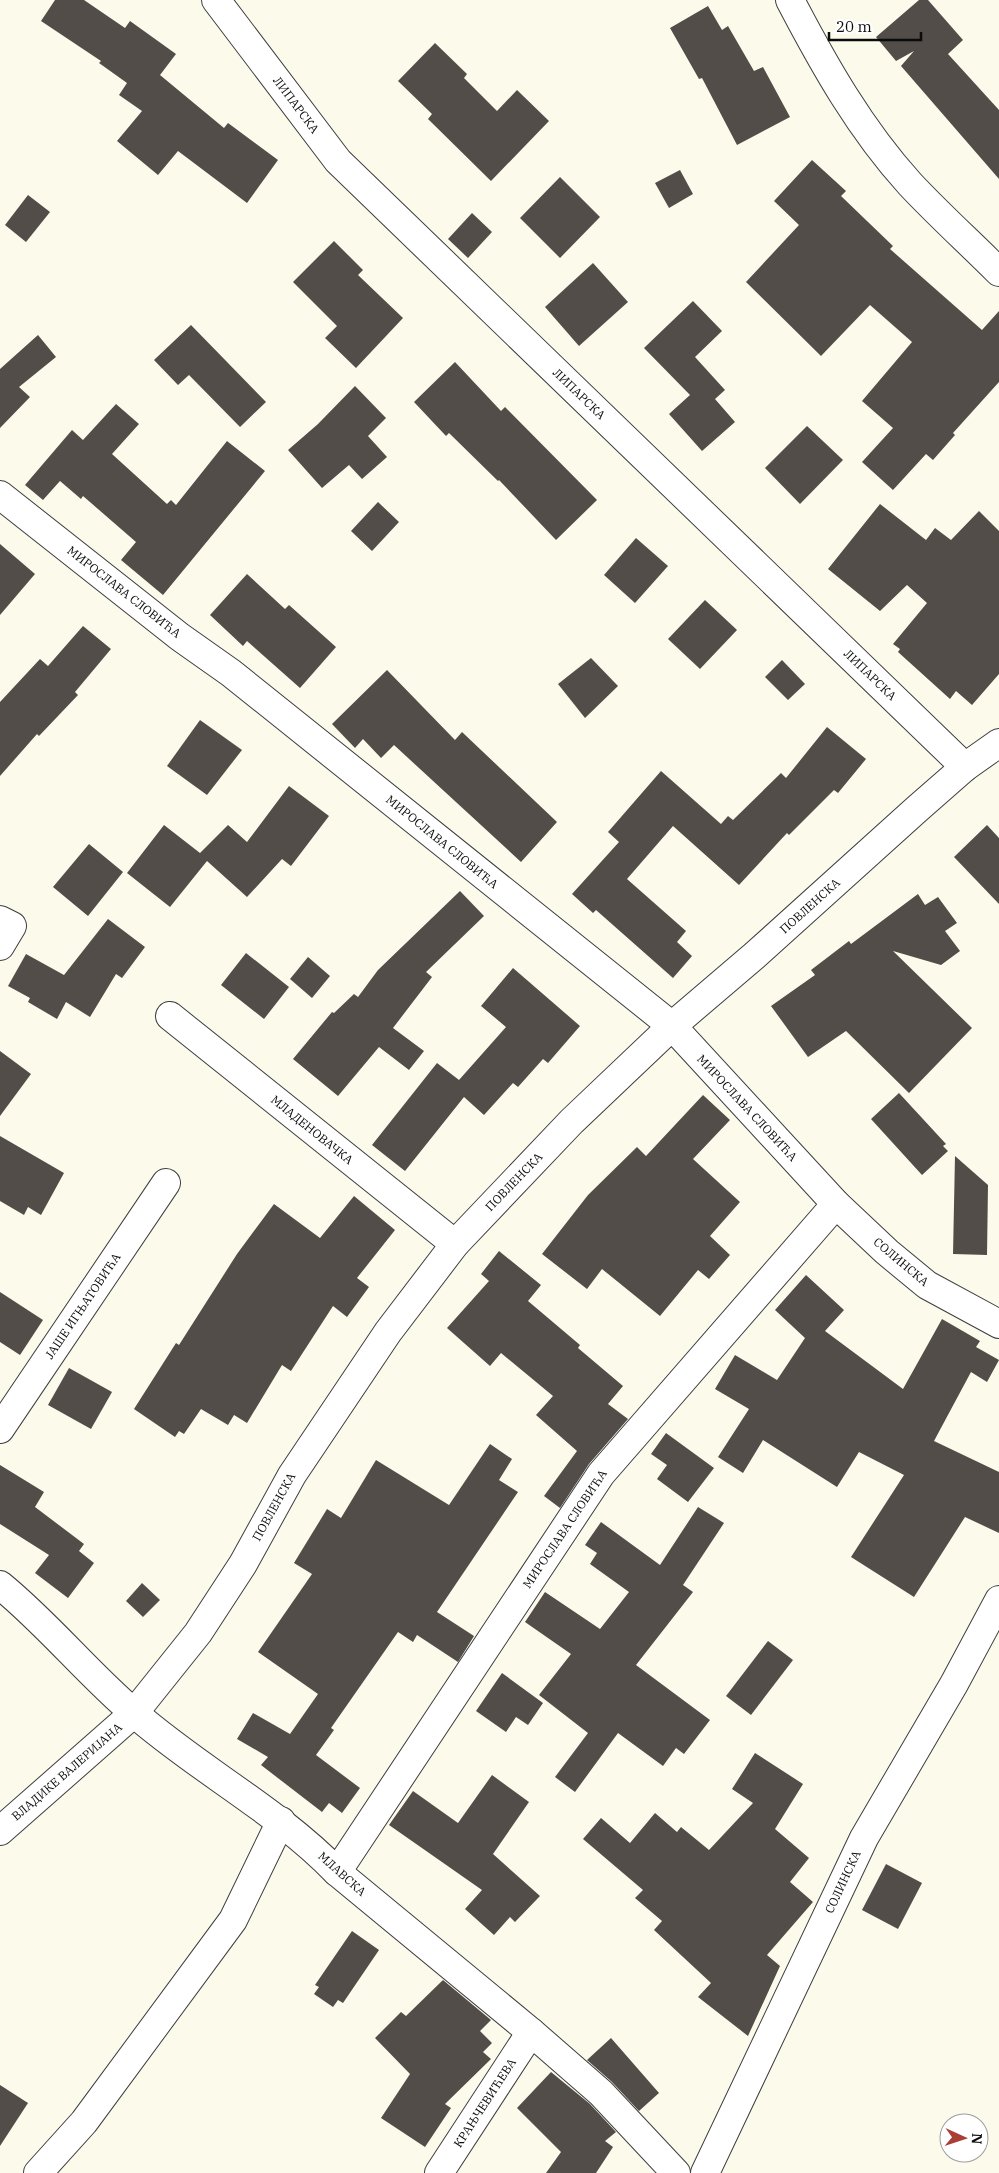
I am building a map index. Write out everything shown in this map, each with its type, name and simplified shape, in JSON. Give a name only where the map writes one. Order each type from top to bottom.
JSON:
[{"type":"street","name":"ЛИПАРСКА","points":[[216,0],[338,161],[965,767]]},
{"type":"street","points":[[790,0],[826,69],[867,129],[909,183],[999,272]]},
{"type":"street","name":"МИРОСЛАВА СЛОВИЋА","points":[[0,495],[180,637],[239,679],[672,1026],[836,1204],[601,1474],[337,1872]]},
{"type":"street","name":"ПОВЛЕНСКА","points":[[134,1713],[198,1633],[243,1564],[292,1475],[388,1332],[455,1244],[572,1122],[672,1026],[754,956],[965,767],[999,743]]},
{"type":"street","name":"МЛАДЕНОВАЧКА","points":[[170,1016],[455,1244]]},
{"type":"street","name":"ЈАШЕ ИГЊАТОВИЋА","points":[[0,1429],[166,1183]]},
{"type":"street","name":"СОЛИНСКА","points":[[836,1204],[887,1252],[927,1285],[999,1324]]},
{"type":"street","name":"МЛАВСКА","points":[[0,1585],[134,1713],[281,1821],[312,1847],[337,1872],[532,2032],[602,2093],[676,2173]]},
{"type":"street","name":"СОЛИНСКА","points":[[705,2173],[864,1838],[954,1684],[999,1600]]},
{"type":"street","name":"ВЛАДИКЕ ВАЛЕРИЈАНА","points":[[0,1831],[134,1713]]},
{"type":"street","points":[[38,2173],[84,2122],[233,1920],[281,1821]]},
{"type":"street","name":"КРАЊЧЕВИЋЕВА","points":[[439,2173],[532,2032]]},
{"type":"building","points":[[55,0],[84,0],[125,28],[130,21],[176,54],[160,75],[224,128],[228,123],[278,160],[247,203],[178,151],[158,175],[117,141],[142,111],[119,95],[127,83],[99,63],[101,61],[41,21]]},
{"type":"building","points":[[919,0],[928,0],[963,40],[948,54],[999,110],[999,179],[901,66],[914,51],[896,61],[876,37]]},
{"type":"building","points":[[708,6],[722,30],[728,26],[754,71],[763,67],[790,117],[737,145],[702,78],[699,79],[670,28]]},
{"type":"building","points":[[435,43],[467,74],[464,78],[497,111],[517,90],[549,121],[491,181],[428,119],[432,114],[398,81]]},
{"type":"building","points":[[812,160],[846,191],[841,196],[893,246],[890,249],[982,330],[999,311],[999,382],[953,433],[955,435],[933,460],[926,454],[893,490],[862,462],[893,428],[862,401],[912,342],[870,305],[821,356],[746,282],[799,225],[774,201]]},
{"type":"building","points":[[680,170],[693,194],[669,208],[655,183]]},
{"type":"building","points":[[560,177],[600,217],[560,258],[520,218]]},
{"type":"building","points":[[28,195],[50,212],[26,242],[5,225]]},
{"type":"building","points":[[472,213],[492,232],[468,258],[448,239]]},
{"type":"building","points":[[334,241],[363,270],[358,275],[403,318],[356,368],[325,338],[337,326],[293,282]]},
{"type":"building","points":[[593,263],[628,302],[579,346],[545,307]]},
{"type":"building","points":[[693,301],[722,331],[695,357],[725,390],[715,399],[735,422],[702,451],[669,414],[690,395],[644,348]]},
{"type":"building","points":[[191,325],[266,402],[240,427],[189,375],[178,385],[154,360]]},
{"type":"building","points":[[38,335],[56,357],[19,387],[30,397],[0,428],[0,369]]},
{"type":"building","points":[[455,362],[501,411],[505,407],[597,500],[556,540],[499,480],[449,433],[446,436],[414,402]]},
{"type":"building","points":[[355,386],[386,418],[368,436],[387,457],[362,479],[349,465],[322,488],[288,450],[318,424]]},
{"type":"building","points":[[116,404],[139,424],[112,454],[167,504],[171,500],[176,505],[227,441],[265,471],[163,595],[121,560],[136,542],[83,496],[81,499],[60,481],[43,500],[25,485],[72,430],[83,440]]},
{"type":"building","points":[[807,426],[843,460],[800,504],[765,468]]},
{"type":"building","points":[[378,502],[399,522],[372,551],[351,531]]},
{"type":"building","points":[[880,504],[926,540],[935,528],[951,540],[979,511],[999,531],[999,674],[972,705],[956,691],[950,699],[898,652],[900,649],[893,644],[927,603],[907,585],[880,611],[828,569]]},
{"type":"building","points":[[636,538],[668,566],[635,603],[604,575]]},
{"type":"building","points":[[0,544],[35,574],[0,615]]},
{"type":"building","points":[[247,574],[285,609],[289,605],[336,647],[300,688],[247,641],[243,646],[210,615]]},
{"type":"building","points":[[705,600],[737,630],[700,669],[668,639]]},
{"type":"building","points":[[83,626],[111,649],[75,692],[78,695],[39,736],[37,734],[0,776],[0,702],[40,659],[48,666]]},
{"type":"building","points":[[591,658],[618,686],[585,718],[558,684]]},
{"type":"building","points":[[782,660],[805,684],[788,700],[765,677]]},
{"type":"building","points":[[387,670],[455,740],[462,732],[557,822],[521,862],[394,745],[381,758],[363,739],[355,748],[332,724]]},
{"type":"building","points":[[200,720],[242,750],[207,795],[167,766]]},
{"type":"building","points":[[827,727],[866,759],[838,793],[834,790],[789,835],[787,833],[739,885],[673,826],[627,879],[686,931],[677,942],[692,956],[673,978],[596,910],[593,913],[572,894],[619,842],[608,832],[661,771],[721,824],[728,816],[733,820],[781,773],[786,778]]},
{"type":"building","points":[[289,786],[329,816],[291,866],[282,859],[247,897],[207,861],[170,907],[127,873],[164,825],[200,853],[228,825],[247,842]]},
{"type":"building","points":[[987,825],[999,838],[999,904],[954,857]]},
{"type":"building","points":[[89,844],[123,872],[88,916],[53,887]]},
{"type":"building","points":[[460,891],[484,916],[426,972],[432,977],[393,1028],[424,1051],[409,1070],[379,1047],[338,1096],[293,1059],[332,1012],[334,1013],[354,994],[358,997],[378,970]]},
{"type":"building","points":[[918,894],[925,905],[938,897],[957,923],[945,931],[960,951],[941,965],[893,951],[972,1028],[909,1093],[846,1031],[808,1057],[771,1006],[815,975],[811,970],[849,941],[851,944]]},
{"type":"building","points":[[108,919],[145,947],[122,978],[116,974],[90,1017],[66,1002],[57,1019],[28,1002],[30,998],[8,986],[26,954],[64,975]]},
{"type":"building","points":[[246,953],[289,987],[264,1019],[221,985]]},
{"type":"building","points":[[308,957],[330,976],[312,998],[290,979]]},
{"type":"building","points":[[513,968],[580,1026],[548,1063],[543,1059],[518,1087],[513,1083],[484,1115],[464,1097],[405,1171],[372,1145],[437,1063],[459,1080],[506,1027],[481,1006]]},
{"type":"building","points":[[0,1051],[31,1074],[0,1116]]},
{"type":"building","points":[[899,1093],[946,1144],[943,1146],[948,1151],[922,1175],[871,1119]]},
{"type":"building","points":[[703,1095],[730,1120],[693,1159],[740,1202],[710,1236],[730,1255],[709,1279],[698,1270],[660,1316],[602,1269],[587,1289],[542,1254],[588,1195],[637,1147],[646,1156]]},
{"type":"building","points":[[0,1136],[64,1173],[41,1215],[28,1207],[24,1215],[0,1201]]},
{"type":"building","points":[[955,1156],[988,1185],[987,1255],[953,1254]]},
{"type":"building","points":[[354,1196],[395,1230],[357,1278],[369,1287],[347,1317],[333,1306],[291,1371],[282,1365],[247,1423],[234,1415],[228,1425],[201,1409],[184,1434],[179,1431],[175,1437],[134,1409],[176,1343],[179,1345],[237,1254],[274,1204],[320,1238]]},
{"type":"building","points":[[499,1251],[541,1285],[528,1301],[580,1345],[578,1348],[623,1386],[608,1404],[628,1419],[589,1464],[560,1508],[544,1496],[577,1451],[536,1415],[553,1396],[501,1353],[490,1366],[447,1328],[489,1281],[481,1274]]},
{"type":"building","points":[[806,1275],[844,1310],[825,1331],[903,1389],[942,1319],[980,1341],[976,1347],[999,1360],[987,1382],[971,1372],[934,1441],[999,1472],[999,1533],[965,1517],[914,1597],[851,1557],[904,1475],[859,1452],[837,1487],[763,1440],[743,1473],[718,1457],[749,1409],[715,1389],[735,1355],[777,1380],[805,1338],[775,1310]]},
{"type":"building","points":[[0,1292],[43,1320],[20,1355],[0,1342]]},
{"type":"building","points":[[69,1368],[112,1392],[91,1429],[48,1405]]},
{"type":"building","points":[[666,1433],[714,1468],[688,1502],[657,1479],[667,1465],[651,1454]]},
{"type":"building","points":[[490,1444],[512,1459],[499,1480],[518,1492],[437,1612],[474,1636],[458,1662],[417,1635],[413,1642],[398,1632],[331,1728],[334,1730],[316,1755],[360,1788],[342,1813],[329,1803],[322,1812],[261,1765],[268,1757],[237,1739],[253,1713],[290,1734],[318,1694],[258,1652],[312,1574],[294,1563],[327,1509],[341,1518],[376,1460],[449,1505]]},
{"type":"building","points":[[0,1465],[44,1492],[35,1507],[84,1544],[79,1551],[94,1563],[68,1598],[35,1573],[49,1555],[0,1524]]},
{"type":"building","points":[[698,1507],[724,1523],[683,1585],[693,1592],[636,1665],[710,1720],[684,1754],[676,1748],[663,1766],[618,1733],[575,1792],[555,1777],[588,1733],[539,1695],[571,1654],[525,1622],[545,1592],[600,1629],[629,1592],[590,1564],[597,1553],[585,1545],[601,1522],[660,1565]]},
{"type":"building","points":[[142,1583],[160,1600],[143,1617],[126,1601]]},
{"type":"building","points":[[768,1641],[793,1660],[751,1715],[726,1696]]},
{"type":"building","points":[[502,1673],[543,1703],[528,1725],[516,1717],[506,1732],[476,1711]]},
{"type":"building","points":[[755,1753],[803,1784],[775,1829],[809,1858],[790,1882],[813,1902],[767,1955],[780,1966],[748,2036],[698,1997],[711,1983],[654,1930],[662,1921],[635,1898],[643,1890],[583,1839],[601,1818],[630,1843],[655,1813],[677,1832],[681,1827],[709,1850],[753,1803],[732,1789]]},
{"type":"building","points":[[492,1775],[529,1802],[493,1854],[540,1896],[515,1922],[510,1917],[494,1935],[465,1909],[482,1890],[389,1825],[413,1791],[458,1823]]},
{"type":"building","points":[[886,1864],[922,1883],[898,1929],[862,1910]]},
{"type":"building","points":[[352,1931],[379,1950],[343,2003],[338,2000],[333,2007],[314,1994],[319,1987],[315,1985]]},
{"type":"building","points":[[443,1980],[491,2020],[480,2031],[492,2043],[483,2052],[491,2059],[445,2104],[451,2108],[425,2147],[381,2118],[410,2074],[375,2038],[401,2012],[406,2016]]},
{"type":"building","points":[[611,2038],[659,2093],[639,2111],[612,2082],[587,2060]]},
{"type":"building","points":[[551,2072],[590,2104],[616,2132],[605,2141],[613,2147],[596,2173],[546,2173],[561,2152],[517,2108]]},
{"type":"building","points":[[0,2085],[28,2103],[0,2146]]}]
